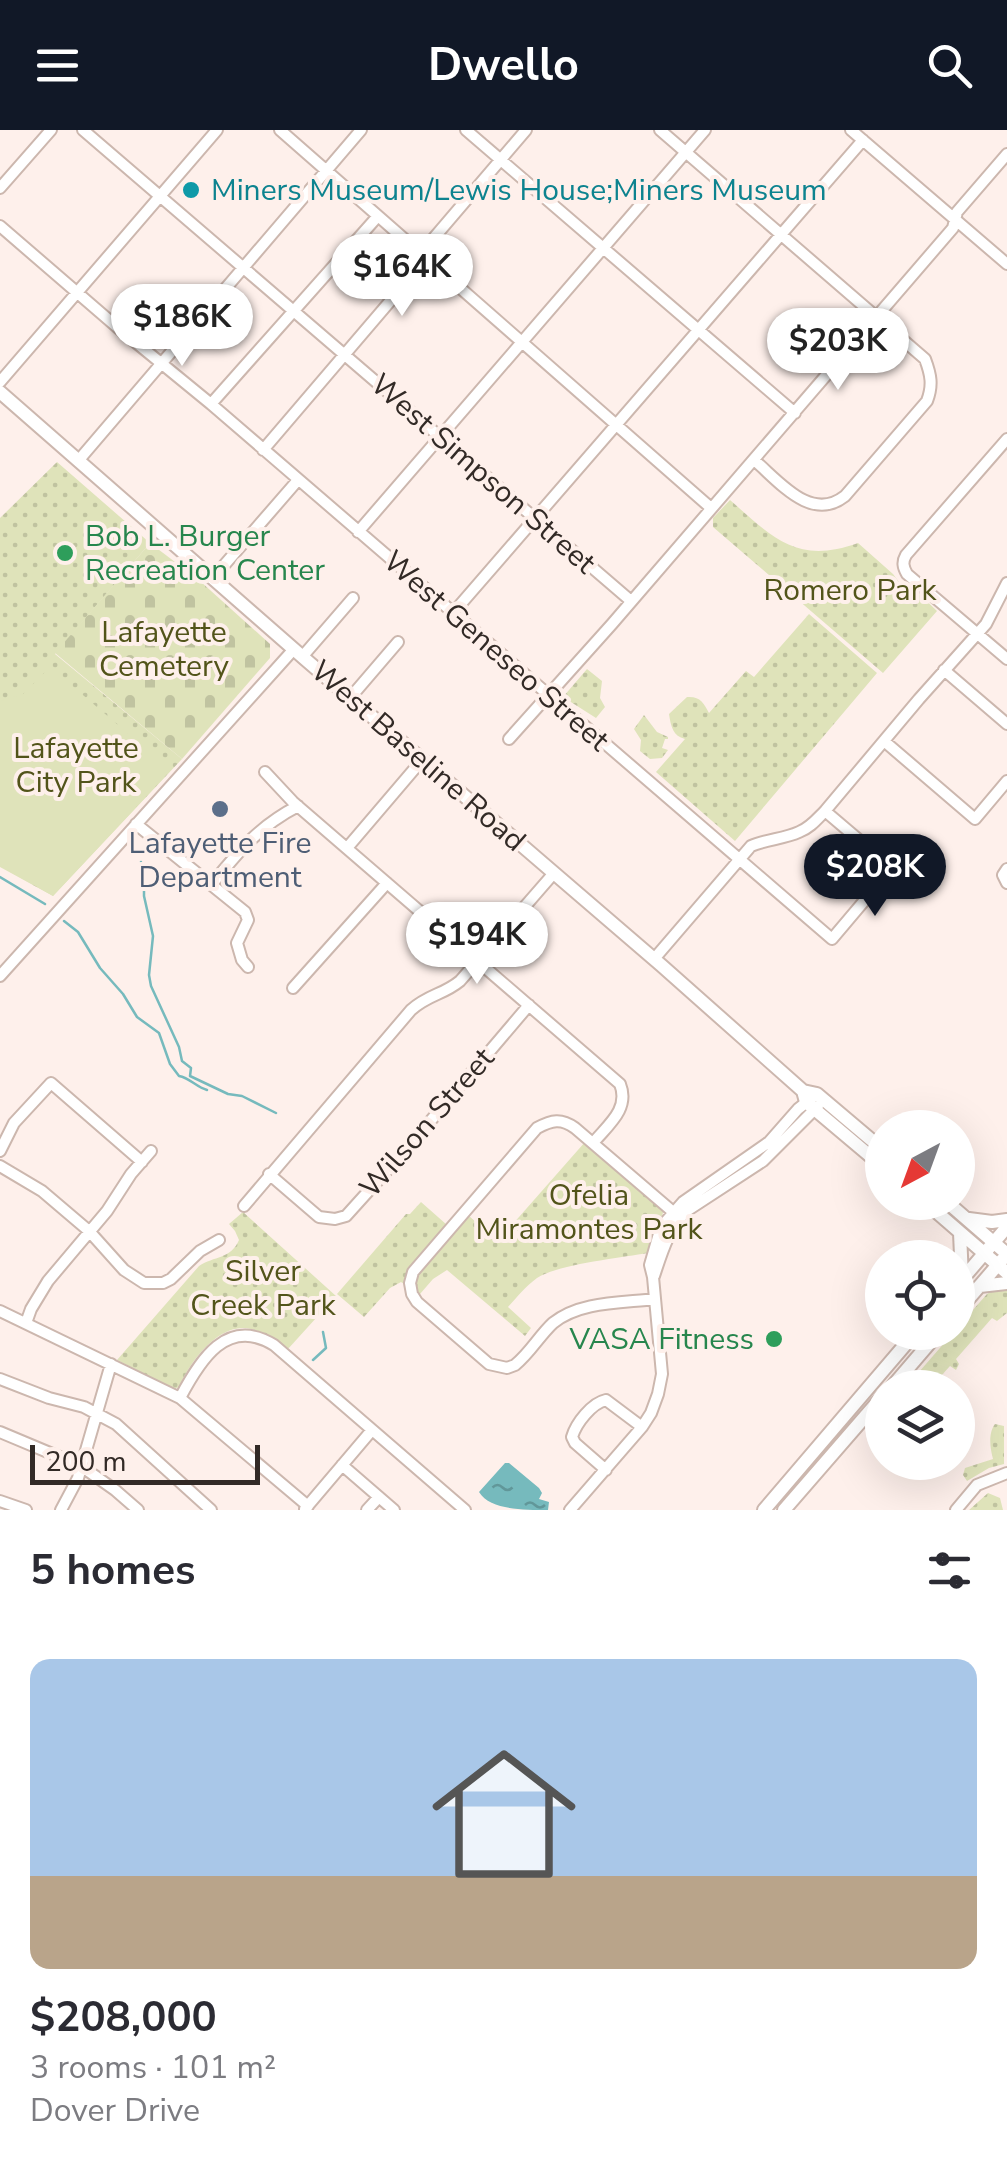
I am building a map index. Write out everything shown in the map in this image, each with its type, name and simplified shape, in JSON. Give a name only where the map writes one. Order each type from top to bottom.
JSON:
[{"type":"main road","name":"West Baseline Road","points":[[0,392],[654,959],[865,1150]]},
{"type":"main road","name":"West Baseline Road","points":[[813,1100],[865,1137]]},
{"type":"main road","points":[[945,1220],[960,1233],[989,1248]]},
{"type":"main road","points":[[968,1220],[1005,1262],[975,1292]]},
{"type":"main road","points":[[975,1220],[1007,1224],[975,1264]]},
{"type":"main road","points":[[960,1233],[960,1240]]},
{"type":"main road","points":[[980,1286],[1007,1283]]},
{"type":"main road","points":[[764,1510],[901,1350]]},
{"type":"main road","points":[[906,1370],[924,1350]]},
{"type":"main road","points":[[784,1510],[865,1417]]},
{"type":"street","points":[[0,188],[51,130]]},
{"type":"street","name":"West Simpson Street","points":[[83,130],[632,601]]},
{"type":"street","points":[[0,382],[217,130]]},
{"type":"street","points":[[280,130],[711,508]]},
{"type":"street","points":[[78,461],[361,130]]},
{"type":"street","points":[[466,130],[795,413]]},
{"type":"street","points":[[263,450],[346,354],[526,130]]},
{"type":"street","points":[[660,130],[924,360],[932,380],[927,401],[836,503],[824,506],[797,497],[754,460]]},
{"type":"street","points":[[358,532],[705,130]]},
{"type":"street","points":[[452,613],[780,235],[859,134],[1007,264]]},
{"type":"street","points":[[509,739],[876,318],[952,228],[957,212],[1007,154]]},
{"type":"street","points":[[211,404],[378,216]]},
{"type":"street","name":"West Geneseo Street","points":[[0,226],[832,939],[892,868]]},
{"type":"street","points":[[1007,439],[903,560],[907,574],[1007,659]]},
{"type":"street","points":[[213,578],[298,480]]},
{"type":"street","points":[[654,959],[751,846],[798,833],[825,811],[994,612],[1007,583]]},
{"type":"street","points":[[0,976],[136,824],[353,598]]},
{"type":"street","points":[[350,698],[398,642]]},
{"type":"street","points":[[944,670],[1007,724]]},
{"type":"street","points":[[884,741],[975,818],[1007,781]]},
{"type":"street","points":[[347,848],[422,760]]},
{"type":"street","points":[[264,772],[298,806],[620,1084],[624,1095],[622,1108],[593,1143]]},
{"type":"street","points":[[212,884],[250,838],[274,818],[298,806]]},
{"type":"street","points":[[825,811],[917,888]]},
{"type":"street","points":[[136,824],[245,912],[248,920],[237,943],[248,967]]},
{"type":"street","points":[[1007,868],[1003,874],[1007,882]]},
{"type":"street","points":[[244,1206],[411,1010],[424,998],[450,989],[554,873]]},
{"type":"street","points":[[293,988],[387,883]]},
{"type":"street","name":"Wilson Street","points":[[270,1174],[318,1216],[346,1216],[529,1004]]},
{"type":"street","points":[[0,1151],[14,1123],[51,1083],[142,1162]]},
{"type":"street","points":[[676,1214],[763,1161],[813,1100]]},
{"type":"street","points":[[654,1299],[572,1312],[554,1322],[523,1359],[507,1368],[488,1364],[417,1302],[410,1283],[413,1272],[537,1128],[549,1121],[568,1122],[676,1214]]},
{"type":"street","points":[[26,1323],[48,1281],[151,1151]]},
{"type":"street","points":[[0,1166],[42,1192],[89,1231],[135,1279],[163,1283],[219,1240]]},
{"type":"street","points":[[578,1507],[642,1427],[658,1394],[662,1374],[654,1276],[676,1214]]},
{"type":"street","points":[[0,1310],[180,1398],[306,1508],[372,1430]]},
{"type":"street","points":[[180,1398],[193,1375],[220,1343],[254,1335],[274,1345],[460,1508]]},
{"type":"street","points":[[61,1510],[78,1478],[111,1364]]},
{"type":"street","points":[[0,1379],[66,1401],[116,1424],[210,1510]]},
{"type":"street","points":[[606,1470],[572,1436],[590,1410],[597,1402],[606,1400],[642,1427]]},
{"type":"street","points":[[0,1432],[80,1466],[138,1510]]},
{"type":"street","points":[[342,1465],[394,1510]]},
{"type":"street","points":[[956,1510],[977,1485],[1007,1473]]},
{"type":"street","points":[[367,1510],[379,1496]]},
{"type":"street","points":[[0,1500],[26,1510]]},
{"type":"green space","name":"Lafayette City Park","points":[[57,462],[150,543],[55,654],[182,759],[53,896],[0,867],[0,518]]},
{"type":"green space","name":"Romero Park","points":[[730,500],[787,544],[818,551],[858,543],[902,586],[914,589],[937,611],[883,673],[713,527],[713,518]]},
{"type":"green space","name":"Lafayette Cemetery","points":[[150,543],[200,581],[270,644],[270,658],[182,759],[55,653]]},
{"type":"green space","points":[[809,614],[877,673],[735,841],[656,772],[685,739],[673,730],[669,714],[687,697],[701,701],[709,713],[746,671],[754,677]]},
{"type":"green space","points":[[50,667],[171,770],[53,896],[0,866],[0,701],[23,694]]},
{"type":"green space","points":[[587,669],[602,681],[600,698],[605,707],[596,718],[563,697]]},
{"type":"green space","points":[[644,715],[657,732],[668,737],[662,748],[668,750],[662,758],[650,759],[640,751],[641,740],[634,729]]},
{"type":"green space","name":"Ofelia Miramontes Park","points":[[585,1142],[664,1210],[648,1253],[560,1269],[529,1284],[508,1307],[531,1328],[525,1336],[447,1270],[420,1294],[401,1282],[390,1288],[364,1317],[337,1294],[421,1202],[455,1232],[469,1216],[498,1241]]},
{"type":"green space","name":"Silver Creek Park","points":[[243,1212],[336,1296],[288,1349],[250,1329],[233,1329],[223,1334],[204,1349],[174,1389],[117,1360],[199,1266],[236,1246],[239,1240],[229,1224]]},
{"type":"green space","points":[[998,1288],[1007,1291],[1007,1313],[997,1321],[992,1318],[975,1337],[975,1308]]},
{"type":"green space","points":[[938,1350],[964,1350],[956,1359],[956,1370],[950,1366],[946,1370],[921,1370]]},
{"type":"green space","points":[[995,1424],[1004,1426],[1004,1464],[975,1476],[975,1465],[993,1459]]},
{"type":"green space","points":[[988,1493],[1000,1498],[1003,1510],[969,1510]]},
{"type":"water","points":[[505,1463],[539,1488],[539,1499],[549,1502],[548,1510],[508,1508],[484,1498],[479,1492]]},
{"type":"waterway","points":[[141,862],[153,936],[151,986],[182,1061],[191,1068],[190,1076],[276,1113]]},
{"type":"waterway","points":[[0,877],[45,904]]},
{"type":"waterway","points":[[64,921],[78,932],[137,1017],[159,1033],[170,1064],[179,1076],[207,1090]]},
{"type":"waterway","points":[[313,1360],[326,1348],[323,1332]]},
{"type":"place","name":"Miners Museum/Lewis House;Miners Museum","points":[[191,190]]},
{"type":"place","name":"Bob L. Burger Recreation Center","points":[[65,553]]},
{"type":"place","name":"Lafayette Fire Department","points":[[220,809]]},
{"type":"place","name":"VASA Fitness","points":[[774,1339]]}]
